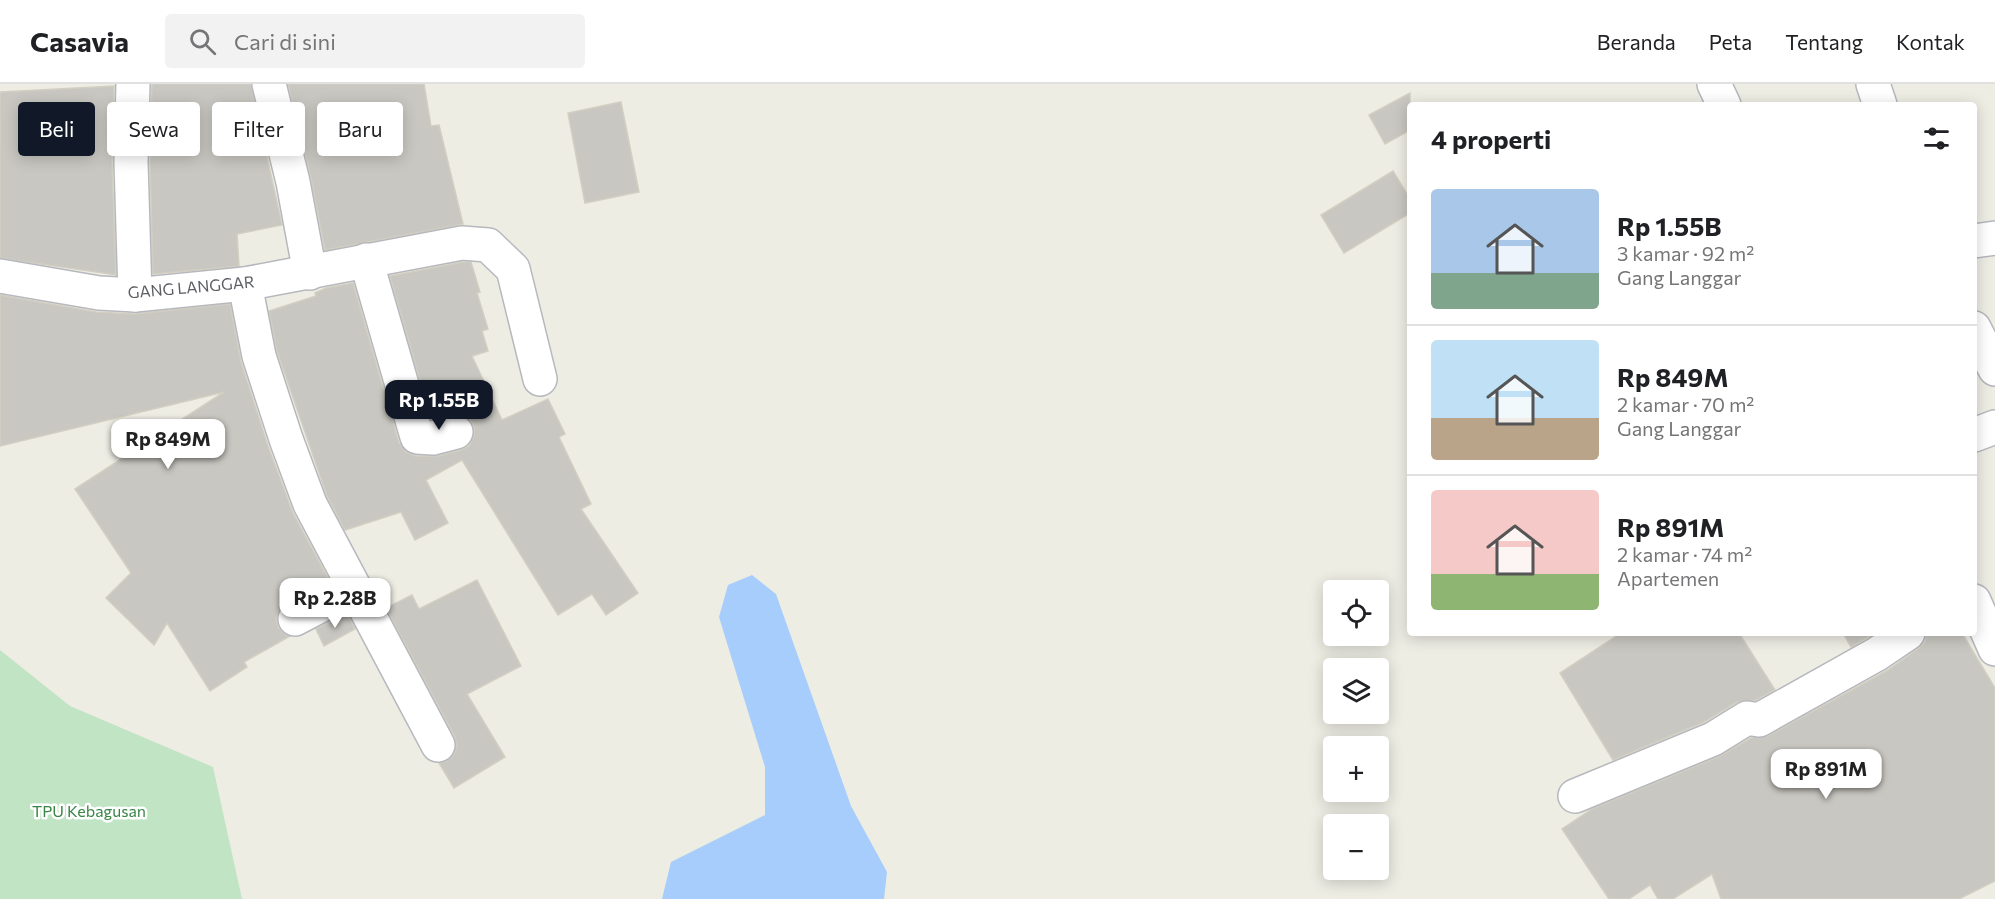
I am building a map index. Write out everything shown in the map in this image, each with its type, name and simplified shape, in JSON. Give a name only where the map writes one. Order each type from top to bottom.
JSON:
[{"type":"street","points":[[133,84],[131,162],[135,295]]},
{"type":"street","points":[[269,84],[293,183],[310,273]]},
{"type":"street","points":[[1714,84],[1723,102]]},
{"type":"street","points":[[1873,84],[1879,102]]},
{"type":"street","points":[[1977,241],[1995,238]]},
{"type":"street","name":"GANG LANGGAR","points":[[0,276],[99,293],[135,295],[245,284],[462,243],[488,245],[513,269],[540,379]]},
{"type":"street","points":[[366,261],[417,437],[433,438],[456,432]]},
{"type":"street","points":[[245,284],[260,356],[286,439],[310,504],[438,745]]},
{"type":"street","points":[[1977,334],[1995,369]]},
{"type":"street","points":[[1977,434],[1995,427]]},
{"type":"street","points":[[295,620],[354,588]]},
{"type":"street","points":[[1977,608],[1995,649]]},
{"type":"street","points":[[1575,796],[1713,739],[1747,718],[1759,720],[1877,654],[1904,636]]},
{"type":"green space","name":"TPU Kebagusan","points":[[0,650],[70,706],[213,767],[242,899],[0,899]]},
{"type":"water","points":[[752,575],[776,594],[851,806],[887,872],[884,899],[662,899],[671,862],[765,815],[765,767],[719,617],[728,585]]},
{"type":"building","points":[[152,84],[251,84],[255,102],[212,102],[212,156],[267,156],[282,225],[237,234],[239,266],[153,274],[150,156],[200,156],[200,102],[152,102]]},
{"type":"building","points":[[288,84],[424,84],[431,126],[439,125],[463,224],[325,250],[305,153],[305,102],[292,102]]},
{"type":"building","points":[[114,86],[114,102],[107,102],[107,156],[112,156],[116,275],[0,258],[0,92]]},
{"type":"building","points":[[1410,93],[1410,102],[1407,102],[1407,132],[1385,144],[1369,115]]},
{"type":"building","points":[[621,102],[639,192],[585,203],[568,113]]},
{"type":"building","points":[[1393,171],[1407,194],[1407,215],[1344,253],[1321,215]]},
{"type":"building","points":[[471,262],[480,292],[477,293],[488,329],[482,331],[488,351],[472,356],[502,420],[548,399],[565,434],[559,437],[591,504],[581,509],[638,593],[606,615],[592,594],[558,615],[462,460],[426,480],[448,523],[415,540],[401,512],[345,530],[327,496],[277,351],[269,311],[316,296],[315,293],[326,288],[353,283],[399,443],[406,452],[415,456],[438,456],[469,446],[474,436],[474,427],[469,418],[460,414],[431,419],[390,276]]},
{"type":"building","points":[[0,295],[96,312],[134,314],[230,304],[241,362],[268,446],[293,513],[329,580],[286,602],[280,609],[276,618],[278,627],[290,636],[244,662],[247,667],[210,691],[167,623],[154,645],[106,598],[131,573],[75,489],[224,392],[0,446]]},
{"type":"building","points":[[477,580],[521,666],[467,694],[505,757],[454,788],[439,763],[447,761],[454,754],[457,746],[455,737],[386,608],[412,595],[419,609]]},
{"type":"building","points":[[347,613],[355,629],[324,646],[316,629]]},
{"type":"building","points":[[1616,636],[1741,636],[1775,690],[1756,700],[1737,702],[1704,722],[1613,760],[1560,673]]},
{"type":"building","points":[[1845,636],[1870,636],[1851,647]]},
{"type":"building","points":[[1926,636],[1964,636],[1995,688],[1995,881],[1959,899],[1721,899],[1712,874],[1673,899],[1658,899],[1650,885],[1629,899],[1609,899],[1562,829],[1592,809],[1720,756],[1751,738],[1768,736],[1888,670],[1925,642]]}]
